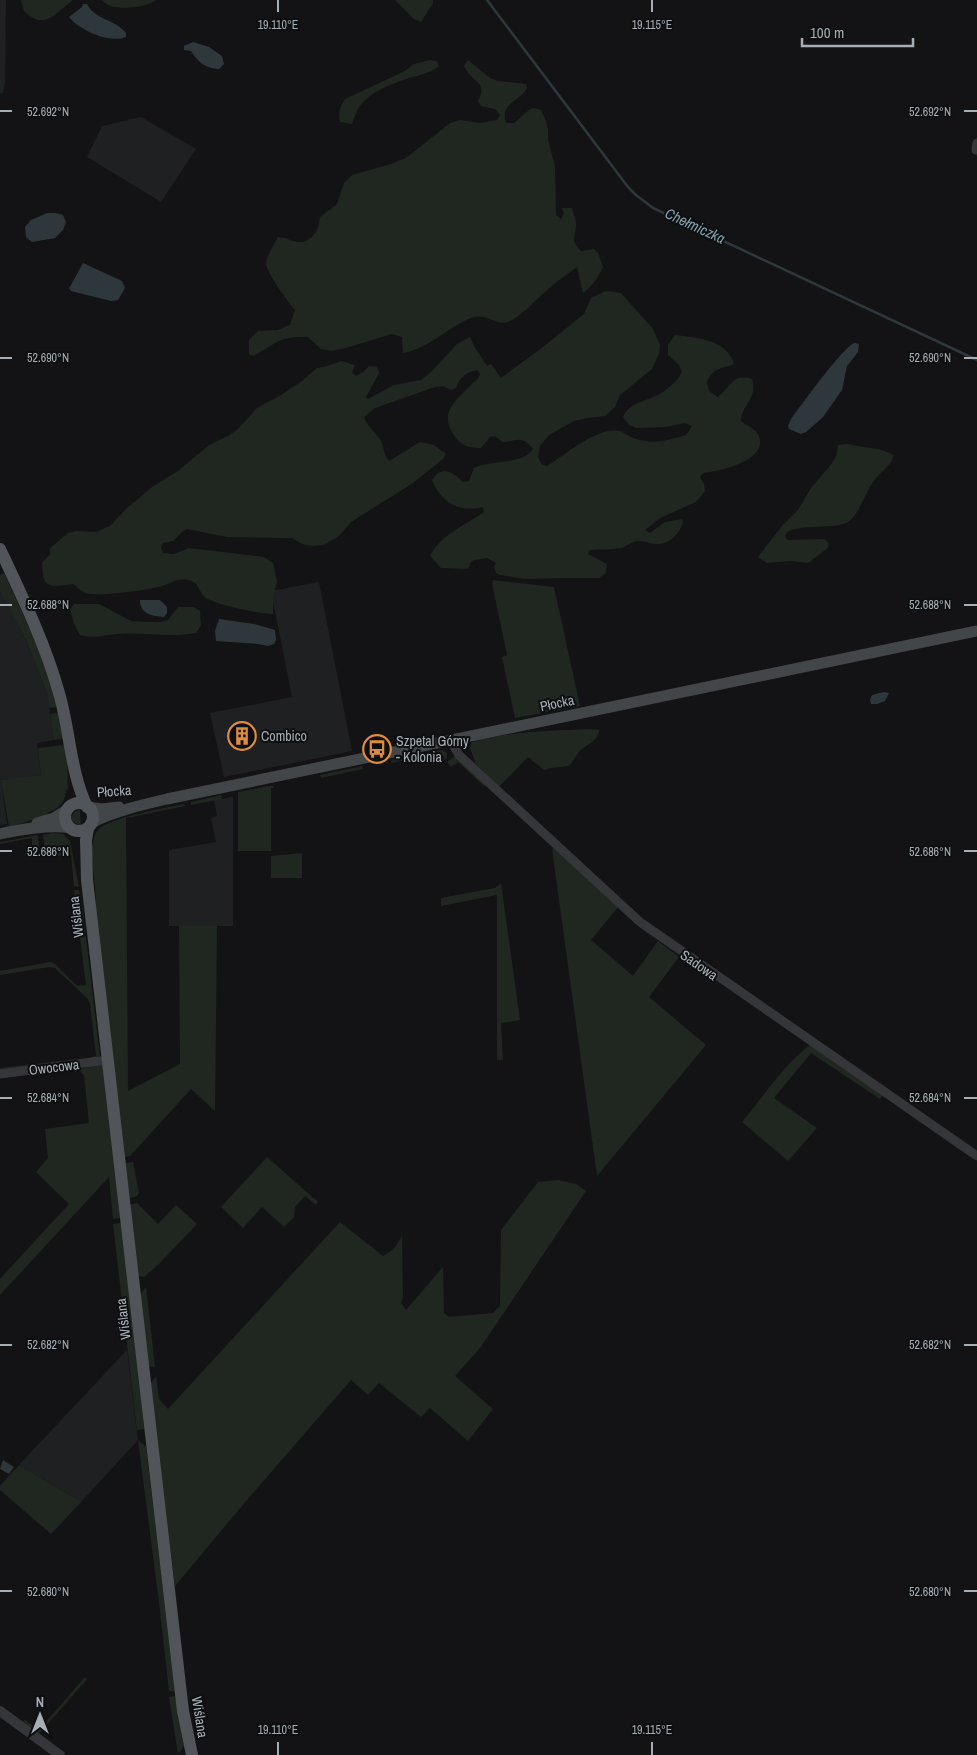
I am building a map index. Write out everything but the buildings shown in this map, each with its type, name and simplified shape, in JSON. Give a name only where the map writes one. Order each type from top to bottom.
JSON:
[{"type":"main road","points":[[0,549],[38,632],[53,672],[66,720],[81,794],[92,814],[90,825],[79,831],[56,826],[0,834]]},
{"type":"main road","name":"Płocka","points":[[90,825],[106,816],[143,804],[977,630]]},
{"type":"main road","points":[[70,828],[65,820],[69,808],[73,760]]},
{"type":"main road","points":[[19,830],[54,818],[79,804],[87,807]]},
{"type":"main road","name":"Płocka","points":[[87,807],[102,808],[143,804]]},
{"type":"main road","name":"Wiślana","points":[[90,825],[86,840],[87,880],[183,1711],[192,1755]]},
{"type":"main road","name":"Wiślana","points":[[70,828],[77,841],[87,880]]},
{"type":"street","name":"Sadowa","points":[[450,740],[460,755],[640,922],[977,1156]]},
{"type":"street","name":"Owocowa","points":[[0,1074],[108,1060]]},
{"type":"street","points":[[0,1711],[60,1755]]},
{"type":"shaded area","points":[[0,0],[6,0],[5,83],[3,94],[0,93]]},
{"type":"shaded area","points":[[21,0],[73,0],[55,15],[44,20],[38,20],[24,11]]},
{"type":"shaded area","points":[[101,0],[156,0],[142,6],[126,8],[108,5]]},
{"type":"shaded area","points":[[395,0],[433,0],[433,3],[421,22],[414,19]]},
{"type":"shaded area","points":[[83,4],[87,4],[100,17],[121,28],[126,33],[126,37],[112,39],[80,27],[69,17],[82,7]]},
{"type":"shaded area","points":[[193,42],[209,47],[222,56],[224,64],[219,69],[203,64],[191,51],[184,50],[184,46]]},
{"type":"shaded area","points":[[430,60],[437,61],[439,66],[427,73],[381,89],[364,101],[356,112],[352,124],[340,122],[340,110],[345,99],[405,71],[414,64]]},
{"type":"shaded area","points":[[468,60],[490,78],[498,81],[526,84],[527,88],[524,93],[508,106],[505,116],[506,123],[514,123],[534,108],[541,110],[548,129],[548,139],[555,167],[556,215],[561,219],[564,214],[562,208],[572,208],[576,222],[575,244],[581,251],[594,249],[598,253],[603,267],[594,282],[583,293],[577,267],[552,286],[523,313],[508,322],[504,323],[481,317],[471,318],[429,343],[403,353],[402,337],[392,334],[331,351],[321,349],[308,337],[298,337],[279,341],[253,356],[249,354],[249,340],[258,331],[278,330],[290,325],[295,310],[278,287],[266,263],[278,237],[298,242],[311,238],[317,230],[320,217],[337,204],[344,183],[352,175],[406,158],[450,123],[460,120],[480,123],[497,120],[500,115],[495,109],[481,106],[478,101],[481,90],[478,82],[464,66]]},
{"type":"shaded area","points":[[141,117],[196,149],[161,202],[87,157],[102,126]]},
{"type":"shaded area","points":[[47,213],[63,215],[66,222],[63,230],[55,238],[32,242],[26,237],[25,227],[31,220]]},
{"type":"shaded area","points":[[83,263],[122,281],[125,288],[118,300],[111,301],[71,291],[69,288]]},
{"type":"shaded area","points":[[606,291],[621,293],[653,329],[660,345],[659,354],[652,369],[620,395],[615,407],[605,416],[574,421],[549,435],[540,446],[538,457],[542,465],[547,466],[601,433],[619,431],[633,438],[654,442],[686,435],[692,426],[685,423],[666,427],[637,428],[629,425],[623,417],[633,406],[664,392],[680,376],[682,372],[679,365],[668,355],[668,345],[675,335],[710,341],[717,344],[730,355],[734,363],[714,372],[707,382],[709,391],[718,397],[736,379],[752,379],[753,392],[741,421],[754,429],[758,434],[760,445],[750,458],[741,463],[703,473],[700,477],[705,491],[696,502],[660,518],[645,530],[650,533],[665,522],[682,519],[683,522],[680,530],[671,540],[659,544],[639,541],[621,548],[590,550],[588,554],[607,564],[606,573],[599,578],[525,579],[496,573],[494,567],[496,563],[487,558],[474,560],[467,569],[441,568],[430,556],[447,536],[484,512],[483,507],[458,507],[446,500],[432,480],[438,473],[449,472],[463,482],[469,481],[474,468],[522,458],[533,449],[522,440],[502,442],[495,436],[490,437],[481,448],[473,448],[462,444],[454,435],[448,420],[450,408],[478,378],[480,374],[477,370],[464,376],[456,388],[451,390],[443,386],[435,387],[375,408],[364,417],[367,424],[381,441],[389,461],[420,442],[434,445],[446,454],[443,459],[413,483],[351,522],[338,537],[323,545],[312,546],[302,544],[292,538],[227,537],[187,529],[173,541],[163,543],[161,547],[163,553],[174,554],[189,548],[264,557],[273,563],[277,582],[273,598],[273,614],[229,606],[206,598],[195,583],[188,580],[177,580],[147,589],[89,594],[73,584],[54,586],[45,580],[42,563],[50,554],[50,548],[68,533],[76,531],[96,532],[110,526],[126,509],[152,487],[178,471],[209,445],[238,429],[257,408],[302,381],[317,368],[342,361],[355,365],[352,373],[356,376],[369,366],[377,367],[379,373],[366,397],[368,399],[394,385],[421,380],[457,344],[470,337],[487,366],[491,364],[501,378],[584,314],[591,298]]},
{"type":"shaded area","points":[[855,343],[859,344],[858,352],[847,366],[842,390],[823,417],[801,434],[789,429],[788,426],[791,419],[823,377],[842,354]]},
{"type":"shaded area","points":[[848,444],[877,449],[894,455],[888,466],[873,482],[852,519],[835,526],[794,529],[787,532],[785,537],[788,540],[824,539],[829,543],[828,548],[808,563],[790,561],[767,563],[758,557],[782,526],[798,510],[811,488],[829,467],[836,457],[838,445]]},
{"type":"shaded area","points":[[4,573],[39,649],[58,707],[49,708],[47,693],[26,640],[0,591],[0,575]]},
{"type":"shaded area","points":[[493,580],[554,587],[580,706],[515,718],[502,657],[507,655],[492,583]]},
{"type":"shaded area","points":[[319,582],[352,751],[224,777],[210,713],[292,697],[271,591]]},
{"type":"shaded area","points":[[0,591],[26,640],[47,693],[54,740],[37,743],[41,775],[1,780],[7,824],[0,825]]},
{"type":"shaded area","points":[[140,600],[160,600],[167,607],[167,613],[164,617],[148,613],[142,608]]},
{"type":"shaded area","points":[[74,604],[99,604],[131,621],[147,622],[168,620],[178,607],[194,607],[200,611],[201,625],[196,633],[187,634],[85,636],[80,635],[74,624],[70,609]]},
{"type":"shaded area","points":[[219,619],[254,624],[275,630],[276,640],[274,644],[268,646],[216,641],[215,631]]},
{"type":"shaded area","points":[[884,692],[889,693],[885,701],[871,704],[872,695]]},
{"type":"shaded area","points":[[61,712],[65,738],[54,740],[50,714]]},
{"type":"shaded area","points":[[599,730],[598,734],[591,743],[579,752],[569,766],[544,770],[528,757],[499,787],[476,764],[470,748],[472,742],[486,738],[530,732]]},
{"type":"shaded area","points":[[64,745],[67,761],[68,789],[61,804],[55,810],[47,813],[48,815],[9,827],[1,780],[41,775],[38,748]]},
{"type":"shaded area","points":[[442,750],[447,753],[446,760],[440,753],[391,763],[393,759]]},
{"type":"shaded area","points":[[455,756],[486,784],[484,786],[458,762],[451,767],[447,762]]},
{"type":"shaded area","points":[[362,766],[363,769],[321,778],[320,775]]},
{"type":"shaded area","points":[[273,786],[274,788],[271,788],[271,851],[238,851],[238,792]]},
{"type":"shaded area","points":[[221,795],[222,799],[191,805],[191,802]]},
{"type":"shaded area","points":[[233,797],[233,926],[169,926],[169,850],[216,842],[211,818],[217,816],[214,800]]},
{"type":"shaded area","points":[[184,804],[185,806],[126,818],[128,1091],[180,1064],[179,926],[217,926],[215,1111],[191,1089],[130,1156],[125,1157],[95,908],[96,899],[91,846],[97,832],[106,824],[140,813]]},
{"type":"shaded area","points":[[80,810],[81,825],[79,825],[73,822],[71,817],[75,811]]},
{"type":"shaded area","points":[[63,834],[70,841],[79,887],[74,886],[71,855],[46,857],[43,835]]},
{"type":"shaded area","points":[[38,835],[39,846],[32,846],[32,838],[0,844],[0,842]]},
{"type":"shaded area","points":[[554,847],[619,906],[591,940],[633,976],[658,941],[679,957],[649,997],[706,1045],[597,1176],[552,849]]},
{"type":"shaded area","points":[[302,853],[302,878],[271,878],[271,856]]},
{"type":"shaded area","points":[[501,883],[520,1020],[501,1023],[503,1060],[497,1060],[497,895],[441,906],[441,898],[495,888]]},
{"type":"shaded area","points":[[74,890],[79,890],[82,904],[100,1057],[91,1060],[88,1058],[96,1056],[90,1004],[88,999],[55,968],[49,967],[0,975],[0,971],[50,962],[55,964],[77,986],[86,985]]},
{"type":"shaded area","points":[[810,1045],[883,1095],[880,1099],[811,1053],[774,1098],[817,1128],[788,1161],[742,1122],[782,1071]]},
{"type":"shaded area","points":[[77,1059],[77,1062],[0,1071],[0,1068]]},
{"type":"shaded area","points":[[104,1065],[120,1218],[113,1219],[109,1177],[0,1295],[0,1279],[69,1204],[36,1172],[48,1158],[45,1129],[89,1123],[84,1075],[78,1069]]},
{"type":"shaded area","points":[[267,1157],[318,1202],[316,1205],[305,1196],[295,1207],[294,1217],[284,1227],[262,1207],[243,1228],[221,1207]]},
{"type":"shaded area","points":[[133,1162],[139,1193],[131,1198],[125,1163]]},
{"type":"shaded area","points":[[559,1180],[576,1184],[586,1191],[480,1348],[455,1376],[493,1409],[468,1441],[430,1408],[421,1417],[379,1383],[368,1395],[351,1380],[175,1586],[150,1384],[156,1376],[159,1399],[168,1409],[340,1222],[383,1256],[394,1249],[402,1236],[403,1297],[401,1303],[406,1310],[443,1267],[444,1313],[449,1317],[493,1313],[500,1306],[501,1230],[538,1182]]},
{"type":"shaded area","points":[[137,1203],[158,1224],[176,1205],[197,1224],[144,1277],[137,1276],[129,1205]]},
{"type":"shaded area","points":[[121,1223],[144,1429],[137,1430],[113,1224]]},
{"type":"shaded area","points":[[146,1287],[155,1367],[147,1366],[140,1295]]},
{"type":"shaded area","points":[[127,1350],[138,1440],[81,1502],[19,1465]]},
{"type":"shaded area","points":[[138,1440],[146,1447],[175,1691],[169,1691]]},
{"type":"shaded area","points":[[3,1460],[14,1467],[9,1474],[0,1469]]},
{"type":"shaded area","points":[[19,1465],[81,1502],[51,1534],[0,1490],[0,1486]]},
{"type":"shaded area","points":[[85,1677],[87,1679],[39,1734],[23,1721],[25,1720],[39,1730]]},
{"type":"shaded area","points":[[175,1696],[184,1746],[178,1754],[169,1697]]},
{"type":"waterway","name":"Chełmiczka","points":[[487,0],[628,187],[653,208],[977,360]]},
{"type":"place","name":"Combico","points":[[242,736]]},
{"type":"place","name":"Szpetal Górny - Kolonia","points":[[377,749]]}]
